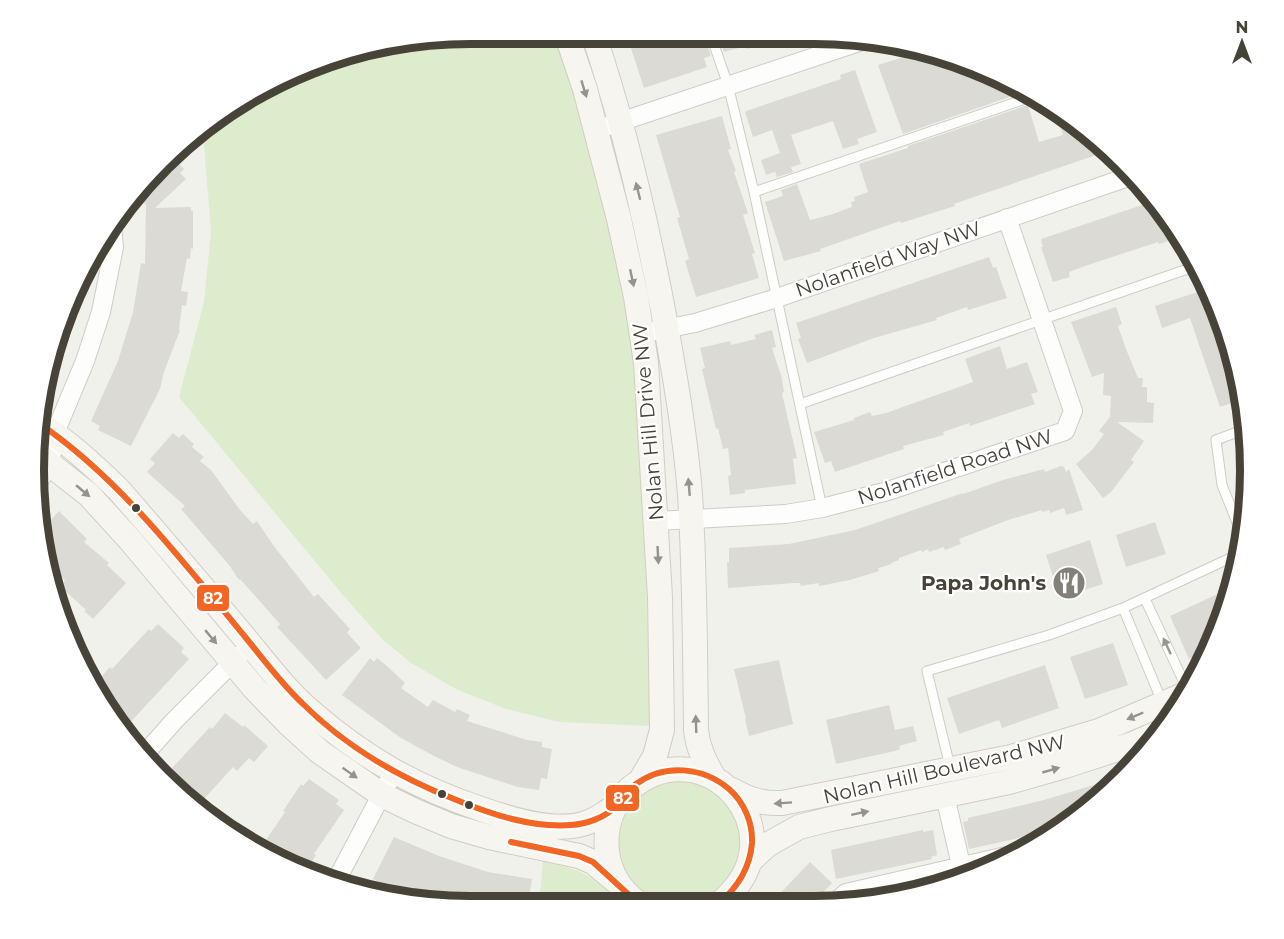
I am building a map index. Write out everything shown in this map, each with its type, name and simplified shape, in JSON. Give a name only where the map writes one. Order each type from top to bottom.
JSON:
[{"type":"street","name":"Nolan Hill Drive NW","points":[[570,44],[585,89],[619,219],[646,363],[660,597],[662,730],[655,756],[640,780]]},
{"type":"street","name":"Nolan Hill Drive NW","points":[[596,44],[621,121],[649,235],[684,437],[691,520],[698,746],[703,760],[742,804],[750,822],[753,841],[751,860]]},
{"type":"street","points":[[595,130],[850,45]]},
{"type":"street","name":"Nolanfield Way NW","points":[[642,333],[695,323],[777,298],[1125,178]]},
{"type":"street","name":"Nolanfield Road NW","points":[[656,521],[786,514],[822,508],[888,491],[1065,431],[1073,411],[1007,218]]},
{"type":"street","points":[[45,451],[85,361],[101,312],[114,247],[113,236]]},
{"type":"street","points":[[45,451],[87,460],[118,489],[309,711],[339,735],[394,771],[444,797],[531,824],[560,827],[578,825],[589,822],[614,808]]},
{"type":"street","points":[[45,451],[130,540],[232,662],[288,723],[320,752],[382,795],[451,826],[489,837],[579,856],[593,862],[616,881],[628,896]]},
{"type":"street","points":[[149,750],[250,644]]},
{"type":"street","name":"Nolan Hill Boulevard NW","points":[[640,780],[677,769],[696,771],[748,800],[782,803],[1011,757],[1165,712]]},
{"type":"street","name":"Nolan Hill Boulevard NW","points":[[751,860],[767,845],[799,827],[1009,782],[1144,740]]},
{"type":"street","points":[[339,875],[394,771]]},
{"type":"street","points":[[616,881],[608,864],[606,845],[608,826],[614,808],[626,792],[640,780]]},
{"type":"street","points":[[945,796],[961,865]]},
{"type":"street","points":[[729,896],[744,878],[751,860]]},
{"type":"street","points":[[844,895],[984,860]]},
{"type":"lane","points":[[714,44],[728,85],[754,192],[822,508]]},
{"type":"lane","points":[[754,192],[1025,99]]},
{"type":"lane","points":[[800,404],[1190,269]]},
{"type":"lane","points":[[1237,523],[1222,485],[1216,440],[1239,431]]},
{"type":"lane","points":[[951,770],[927,671],[1049,635],[1123,608],[1231,558]]},
{"type":"lane","points":[[1144,599],[1183,681]]},
{"type":"lane","points":[[1123,608],[1166,710]]},
{"type":"green space","points":[[442,44],[558,44],[583,119],[608,218],[631,339],[639,413],[645,521],[650,726],[559,722],[506,709],[456,689],[411,663],[382,639],[342,594],[179,397],[204,302],[211,231],[203,137],[233,115],[281,87],[359,58],[414,47]]},
{"type":"green space","points":[[668,783],[692,783],[714,792],[731,809],[740,831],[740,855],[731,877],[710,896],[650,896],[646,894],[629,877],[620,855],[620,831],[629,809],[646,792]]},
{"type":"green space","points":[[543,861],[586,875],[613,896],[540,896]]},
{"type":"building","points":[[630,44],[707,44],[711,56],[704,58],[707,67],[644,88]]},
{"type":"building","points":[[721,44],[761,44],[747,49],[746,46],[724,52]]},
{"type":"building","points":[[911,55],[978,76],[1017,95],[903,134],[878,65]]},
{"type":"building","points":[[855,70],[877,132],[857,139],[859,144],[843,149],[833,121],[791,135],[801,164],[791,167],[793,172],[777,177],[775,172],[766,175],[761,160],[780,153],[772,130],[753,137],[745,112],[841,79],[840,75]]},
{"type":"building","points":[[1028,105],[1039,142],[1063,135],[1058,120],[1100,154],[954,204],[955,206],[901,223],[900,221],[820,249],[821,251],[784,261],[765,202],[783,196],[781,190],[797,184],[810,220],[852,207],[851,202],[855,201],[854,197],[868,192],[859,164],[908,148],[908,146]]},
{"type":"building","points":[[722,116],[731,149],[728,150],[748,213],[743,215],[755,253],[752,254],[759,278],[696,297],[685,261],[689,259],[677,218],[680,217],[656,135]]},
{"type":"building","points":[[176,161],[184,169],[180,173],[186,179],[155,208],[191,207],[193,211],[193,249],[191,248],[190,259],[187,258],[181,291],[188,292],[186,306],[182,305],[180,330],[160,389],[131,446],[98,430],[100,426],[91,421],[118,361],[133,312],[141,263],[145,264],[146,205],[141,199]]},
{"type":"building","points":[[1147,203],[1173,240],[1159,244],[1158,242],[1088,265],[1069,272],[1070,277],[1053,282],[1041,247],[1043,247],[1041,239]]},
{"type":"building","points":[[989,257],[993,268],[996,267],[1007,298],[968,310],[967,307],[936,318],[937,320],[874,338],[807,363],[798,339],[801,338],[796,323]]},
{"type":"building","points":[[1201,291],[1226,359],[1235,402],[1220,407],[1190,318],[1162,328],[1155,306]]},
{"type":"building","points":[[1116,307],[1122,324],[1118,326],[1126,349],[1138,378],[1143,378],[1142,387],[1147,387],[1147,402],[1154,403],[1153,423],[1117,422],[1144,441],[1131,460],[1134,462],[1111,492],[1103,498],[1076,464],[1092,450],[1104,434],[1099,431],[1110,417],[1111,396],[1103,395],[1104,373],[1092,377],[1071,322]]},
{"type":"building","points":[[772,330],[776,347],[772,348],[781,375],[784,392],[782,393],[797,458],[793,459],[796,484],[745,490],[745,493],[730,495],[728,476],[731,475],[728,448],[723,449],[718,428],[716,429],[702,369],[705,368],[700,348],[730,341],[731,345],[756,339],[754,335]]},
{"type":"building","points":[[1000,346],[1007,369],[1027,362],[1038,392],[1031,394],[1035,404],[970,426],[969,423],[943,432],[944,435],[903,446],[904,449],[835,472],[831,461],[825,463],[814,432],[854,420],[870,412],[872,416],[886,413],[973,382],[965,359]]},
{"type":"building","points":[[173,433],[179,438],[183,434],[194,444],[192,447],[204,457],[200,461],[211,470],[240,510],[253,524],[257,521],[314,597],[318,594],[350,629],[347,633],[361,648],[326,680],[277,627],[280,624],[239,580],[181,509],[185,506],[147,472],[155,463],[150,459]]},
{"type":"building","points":[[1061,466],[1066,472],[1069,469],[1083,510],[1066,515],[1064,508],[1050,513],[1049,510],[1042,512],[1042,510],[1008,520],[959,539],[961,544],[945,550],[944,547],[929,552],[928,549],[922,552],[921,550],[878,568],[879,571],[850,580],[819,586],[819,583],[801,586],[800,583],[794,583],[728,588],[729,548],[789,544],[855,530],[1003,480],[1044,469],[1045,472]]},
{"type":"building","points":[[59,511],[87,539],[84,542],[109,563],[107,565],[126,583],[93,619],[60,586],[65,580],[56,572],[47,522],[48,523]]},
{"type":"building","points":[[1155,522],[1166,554],[1126,567],[1116,535]]},
{"type":"building","points":[[1090,540],[1103,584],[1060,598],[1046,555]]},
{"type":"building","points":[[1222,592],[1199,654],[1189,659],[1170,616]]},
{"type":"building","points":[[158,624],[184,648],[181,652],[189,659],[128,724],[99,679],[110,667],[112,669],[149,629],[151,631]]},
{"type":"building","points":[[1113,643],[1128,685],[1085,699],[1070,657]]},
{"type":"building","points":[[370,658],[374,662],[377,658],[387,666],[405,683],[401,688],[428,707],[433,700],[455,712],[457,709],[470,715],[467,721],[527,740],[542,742],[542,747],[552,749],[547,779],[541,778],[539,790],[518,787],[457,767],[434,756],[401,738],[342,695]]},
{"type":"building","points":[[779,660],[793,724],[749,736],[734,669]]},
{"type":"building","points":[[1045,665],[1059,708],[1002,728],[999,720],[959,734],[947,698]]},
{"type":"building","points":[[889,705],[895,730],[913,726],[917,741],[899,746],[900,749],[895,751],[836,764],[826,720]]},
{"type":"building","points":[[225,713],[243,727],[244,725],[268,746],[254,762],[249,758],[237,771],[233,767],[202,801],[169,772],[210,727],[212,729]]},
{"type":"building","points":[[309,779],[339,800],[336,804],[344,810],[314,854],[316,855],[310,864],[281,852],[267,844],[266,840],[301,784],[303,786]]},
{"type":"building","points":[[1104,782],[1074,807],[1033,835],[969,849],[963,822],[968,821],[968,818],[1044,800]]},
{"type":"building","points":[[923,830],[923,832],[933,830],[937,855],[931,857],[932,859],[836,879],[831,850]]},
{"type":"building","points":[[394,837],[439,856],[488,872],[532,879],[530,892],[535,893],[534,896],[442,895],[381,886],[380,882],[373,879]]},
{"type":"building","points":[[810,862],[832,883],[820,896],[778,896]]},
{"type":"transit line","name":"82","points":[[45,428],[95,468],[149,522],[302,703],[336,733],[392,770],[482,810],[511,819],[556,825],[583,823],[601,817],[612,810],[636,784],[659,773],[684,770],[708,776],[719,782],[734,794],[743,807],[751,828],[752,843],[746,868],[726,896]]},
{"type":"transit line","name":"82","points":[[511,842],[579,856],[593,862],[630,896]]},
{"type":"place","name":"Papa John's","points":[[1069,583]]}]
